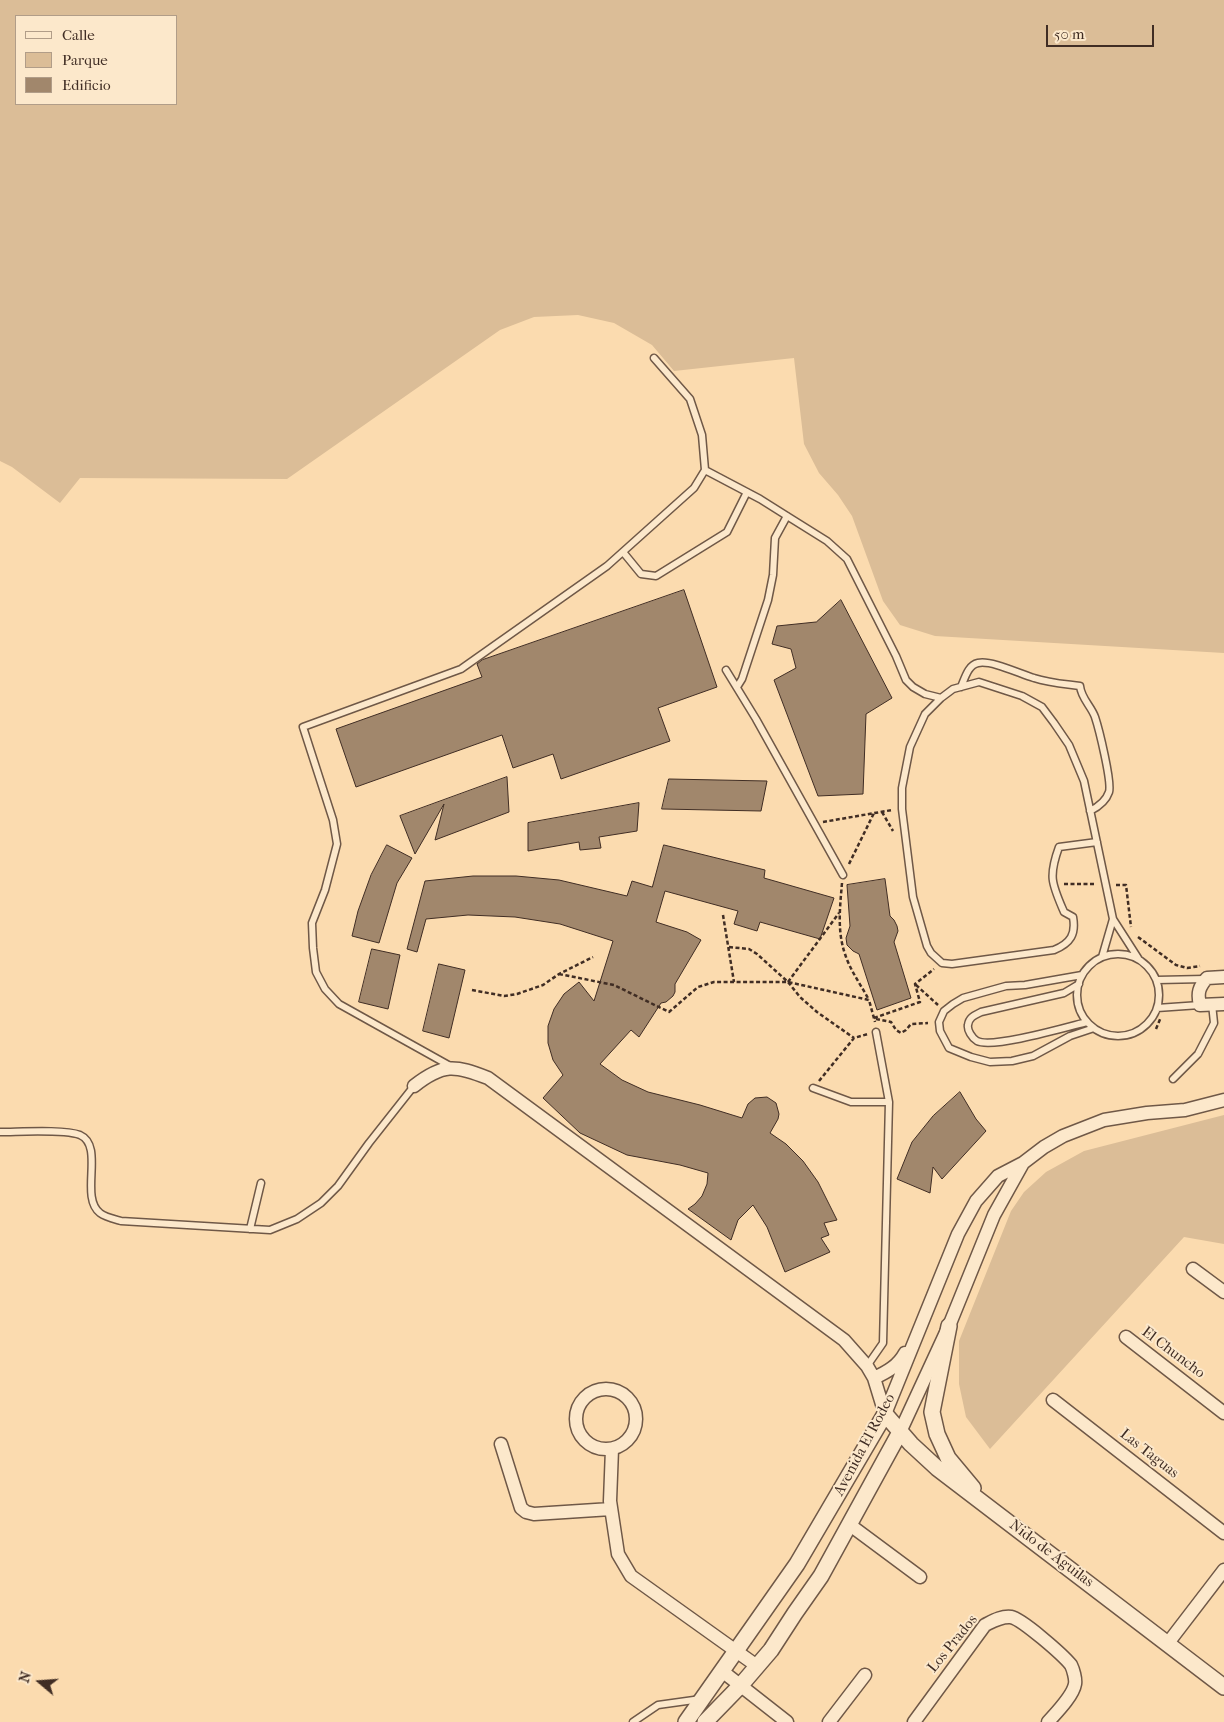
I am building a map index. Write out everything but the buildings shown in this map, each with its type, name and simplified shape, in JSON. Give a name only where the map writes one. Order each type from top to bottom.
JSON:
[{"type":"street","points":[[1212,1004],[1198,997],[1206,972],[1224,978]]},
{"type":"street","points":[[414,1086],[438,1070],[453,1068],[473,1072],[488,1078],[844,1340],[867,1366],[874,1378],[885,1414]]},
{"type":"street","name":"Avenida El Rodeo","points":[[686,1722],[797,1564],[885,1414],[958,1234],[976,1201],[998,1176],[1023,1163],[1044,1147],[1063,1136],[1104,1120],[1147,1113],[1185,1110],[1224,1100]]},
{"type":"street","name":"Avenida El Rodeo","points":[[705,1722],[741,1685],[771,1650],[821,1576],[900,1432],[949,1326],[994,1215],[1023,1163]]},
{"type":"street","points":[[976,1201],[987,1204],[994,1215]]},
{"type":"street","points":[[1193,1269],[1224,1292]]},
{"type":"street","points":[[949,1326],[932,1412],[937,1434],[948,1458],[990,1508]]},
{"type":"street","points":[[874,1378],[890,1370],[900,1361],[918,1332]]},
{"type":"street","name":"El Chuncho","points":[[1126,1337],[1224,1413]]},
{"type":"street","points":[[602,1389],[622,1393],[632,1405],[636,1419],[634,1429],[629,1438],[621,1445],[612,1449],[602,1449],[585,1441],[579,1433],[576,1424],[576,1414],[579,1405],[585,1397],[602,1389]]},
{"type":"street","name":"Las Taguas","points":[[1053,1400],[1224,1533]]},
{"type":"street","name":"Nido de Águilas","points":[[885,1414],[924,1457],[1224,1687]]},
{"type":"street","points":[[501,1444],[522,1508],[526,1512],[534,1514],[611,1510]]},
{"type":"street","points":[[612,1449],[611,1510],[618,1554],[631,1576],[757,1666]]},
{"type":"street","points":[[850,1525],[920,1577]]},
{"type":"street","points":[[1168,1643],[1224,1570]]},
{"type":"street","name":"Los Prados","points":[[914,1722],[985,1625],[999,1618],[1012,1617],[1061,1653],[1072,1667],[1075,1684],[1068,1698],[1048,1722]]},
{"type":"street","points":[[722,1671],[788,1722]]},
{"type":"street","points":[[829,1722],[865,1675]]},
{"type":"lane","points":[[453,1068],[339,1004],[325,989],[316,972],[312,923],[329,876],[337,844],[333,820],[303,728],[461,669],[607,566],[694,488],[705,470],[702,435],[690,399],[654,358]]},
{"type":"lane","points":[[705,470],[788,516],[827,541],[847,559],[896,656],[906,680],[925,694],[941,698]]},
{"type":"lane","points":[[623,552],[641,574],[656,576],[727,532],[747,492]]},
{"type":"lane","points":[[737,687],[742,679],[768,600],[773,575],[775,538],[788,516]]},
{"type":"lane","points":[[961,687],[968,670],[978,663],[987,663],[1034,678],[1080,686],[1080,692],[1095,718],[1110,781],[1109,793],[1100,806],[1090,811]]},
{"type":"lane","points":[[726,670],[756,719],[843,875]]},
{"type":"lane","points":[[1097,842],[1058,847],[1051,874],[1053,884],[1064,912],[1073,917],[1075,927],[1072,937],[1064,946],[1054,950],[952,964],[942,963],[926,946],[913,897],[902,809],[902,788],[910,747],[925,714],[953,689],[979,682],[1022,696],[1042,707],[1069,745],[1084,781],[1106,884],[1113,919],[1138,958],[1149,967],[1157,980],[1159,994],[1157,1008],[1150,1021],[1144,1027],[1128,1035],[1111,1035],[1094,1028],[1087,1022],[1078,1004],[1078,984],[1082,975],[1087,968],[1102,957],[1126,954],[1138,958]]},
{"type":"lane","points":[[1102,957],[1113,919]]},
{"type":"lane","points":[[1157,980],[1206,972]]},
{"type":"lane","points":[[1082,975],[1025,985],[1006,986],[963,998],[944,1011],[939,1022],[940,1031],[949,1048],[990,1062],[1012,1061],[1033,1056],[1070,1036],[1094,1028]]},
{"type":"lane","points":[[1078,984],[1064,993],[971,1016],[968,1024],[969,1032],[976,1041],[987,1043],[1021,1038],[1087,1022]]},
{"type":"lane","points":[[1157,1008],[1212,1004],[1214,1023],[1198,1054],[1173,1079]]},
{"type":"lane","points":[[867,1366],[883,1343],[889,1102],[876,1032]]},
{"type":"lane","points":[[0,1132],[61,1132],[81,1135],[89,1142],[92,1162],[91,1199],[99,1212],[121,1222],[270,1230],[297,1220],[321,1203],[338,1186],[414,1086]]},
{"type":"lane","points":[[813,1088],[850,1102],[889,1102]]},
{"type":"lane","points":[[250,1229],[261,1183]]},
{"type":"lane","points":[[633,1722],[658,1705],[702,1699]]},
{"type":"path","points":[[814,823],[902,809]]},
{"type":"path","points":[[813,1088],[854,1038],[876,1032],[869,1000],[845,956],[841,940],[840,912],[843,875],[874,813]]},
{"type":"path","points":[[1053,884],[1126,885],[1131,932],[1176,966],[1206,972]]},
{"type":"path","points":[[788,982],[840,912]]},
{"type":"path","points":[[723,915],[734,982]]},
{"type":"path","points":[[729,947],[749,949],[757,954],[788,982],[800,998],[854,1038]]},
{"type":"path","points":[[472,990],[504,996],[517,994],[543,985],[559,974],[593,957]]},
{"type":"path","points":[[915,984],[942,963]]},
{"type":"path","points":[[559,974],[614,985],[669,1012],[698,987],[714,982],[788,982],[869,1000]]},
{"type":"path","points":[[915,984],[944,1011]]},
{"type":"path","points":[[874,1018],[920,1002],[915,984]]},
{"type":"path","points":[[874,1018],[891,1022],[896,1030],[901,1033],[911,1024],[939,1022]]},
{"type":"green space","points":[[0,0],[1224,0],[1224,653],[935,636],[900,625],[883,601],[852,516],[838,495],[819,473],[804,444],[794,358],[674,371],[652,345],[614,323],[578,315],[534,317],[500,330],[287,479],[80,478],[60,503],[12,467],[0,461]]},
{"type":"green space","points":[[1224,1115],[1224,1244],[1184,1237],[990,1449],[966,1417],[959,1384],[959,1341],[1011,1211],[1024,1192],[1046,1172],[1084,1151]]}]
